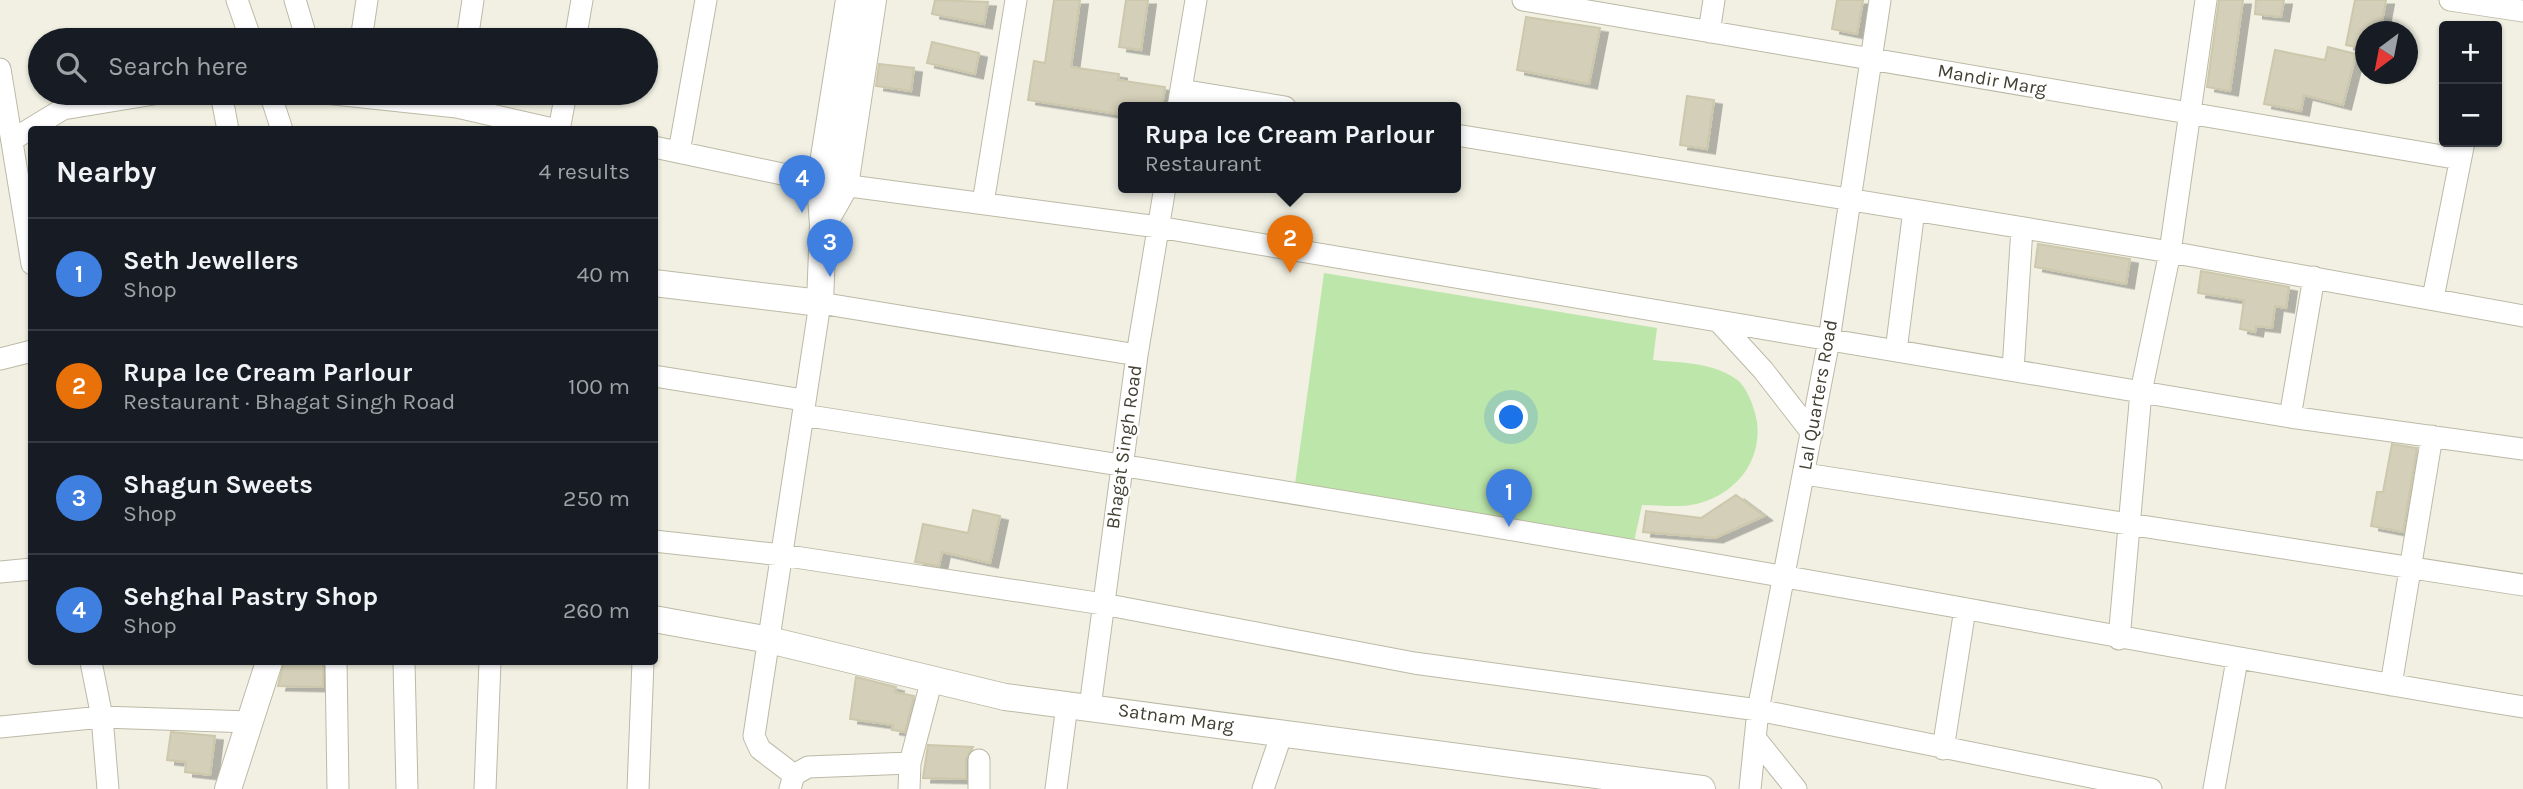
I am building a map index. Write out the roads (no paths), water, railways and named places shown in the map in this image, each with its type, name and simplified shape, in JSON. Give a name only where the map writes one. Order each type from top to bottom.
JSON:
[{"type":"street","points":[[237,0],[247,28]]},
{"type":"street","points":[[295,0],[303,28]]},
{"type":"street","points":[[362,28],[366,0]]},
{"type":"street","points":[[469,28],[473,0]]},
{"type":"street","points":[[577,28],[582,0]]},
{"type":"street","points":[[679,152],[706,0]]},
{"type":"street","points":[[833,184],[849,0]]},
{"type":"street","points":[[873,0],[823,225],[820,303],[754,736],[760,749],[792,782],[808,766],[910,763]]},
{"type":"street","points":[[983,203],[1016,0]]},
{"type":"street","points":[[1196,0],[1180,98],[1227,102]]},
{"type":"street","points":[[1709,32],[1714,0]]},
{"type":"street","name":"Lal Quarters Road","points":[[1750,789],[1758,710],[1786,578],[1829,340],[1869,59],[1880,0]]},
{"type":"street","points":[[2119,639],[2141,392],[2170,251],[2206,0]]},
{"type":"street","points":[[2450,0],[2496,11],[2523,12]]},
{"type":"street","name":"Mandir Marg","points":[[1531,1],[2191,115],[2462,150]]},
{"type":"street","points":[[0,69],[28,220]]},
{"type":"street","points":[[34,126],[63,109],[87,105]]},
{"type":"street","points":[[223,105],[227,126]]},
{"type":"street","points":[[274,105],[281,126]]},
{"type":"street","points":[[475,105],[545,126]]},
{"type":"street","points":[[559,126],[563,105]]},
{"type":"street","points":[[12,139],[28,130]]},
{"type":"street","points":[[1461,136],[2170,251],[2523,316]]},
{"type":"street","points":[[658,149],[833,184],[1158,227],[2141,392],[2523,449]]},
{"type":"street","points":[[2433,298],[2462,150]]},
{"type":"street","name":"Bhagat Singh Road","points":[[1056,789],[1103,604],[1137,355],[1164,193]]},
{"type":"street","points":[[1896,351],[1914,210]]},
{"type":"street","points":[[2013,370],[2022,228]]},
{"type":"street","points":[[2290,416],[2314,277]]},
{"type":"street","points":[[658,283],[820,303],[1137,355]]},
{"type":"street","points":[[1718,321],[1763,370],[1812,433]]},
{"type":"street","points":[[0,359],[28,352]]},
{"type":"street","points":[[658,377],[803,408],[1122,465],[1965,609],[2237,660],[2523,707]]},
{"type":"street","points":[[2391,685],[2432,436]]},
{"type":"street","points":[[1805,474],[2523,585]]},
{"type":"street","points":[[658,541],[782,555],[1103,604],[1415,663],[1758,710],[2151,789]]},
{"type":"street","points":[[0,572],[28,569]]},
{"type":"street","points":[[1942,749],[1965,609]]},
{"type":"street","name":"Satnam Marg","points":[[658,620],[769,640],[1005,697],[1673,788],[1702,789]]},
{"type":"street","points":[[2214,789],[2237,660]]},
{"type":"street","points":[[92,665],[102,717],[107,789]]},
{"type":"street","points":[[228,789],[268,665]]},
{"type":"street","points":[[336,665],[338,789]]},
{"type":"street","points":[[404,665],[407,789]]},
{"type":"street","points":[[485,789],[491,665]]},
{"type":"street","points":[[638,789],[643,665]]},
{"type":"street","points":[[909,789],[910,763],[932,680]]},
{"type":"street","points":[[0,727],[102,717],[250,722]]},
{"type":"street","points":[[1263,789],[1282,733]]},
{"type":"street","points":[[1755,737],[1796,789]]},
{"type":"street","points":[[979,760],[979,789]]},
{"type":"place","name":"Sehghal Pastry Shop","points":[[802,213]]},
{"type":"place","name":"Rupa Ice Cream Parlour","points":[[1290,273]]},
{"type":"place","name":"Shagun Sweets","points":[[830,277]]},
{"type":"place","name":"Seth Jewellers","points":[[1509,527]]}]
